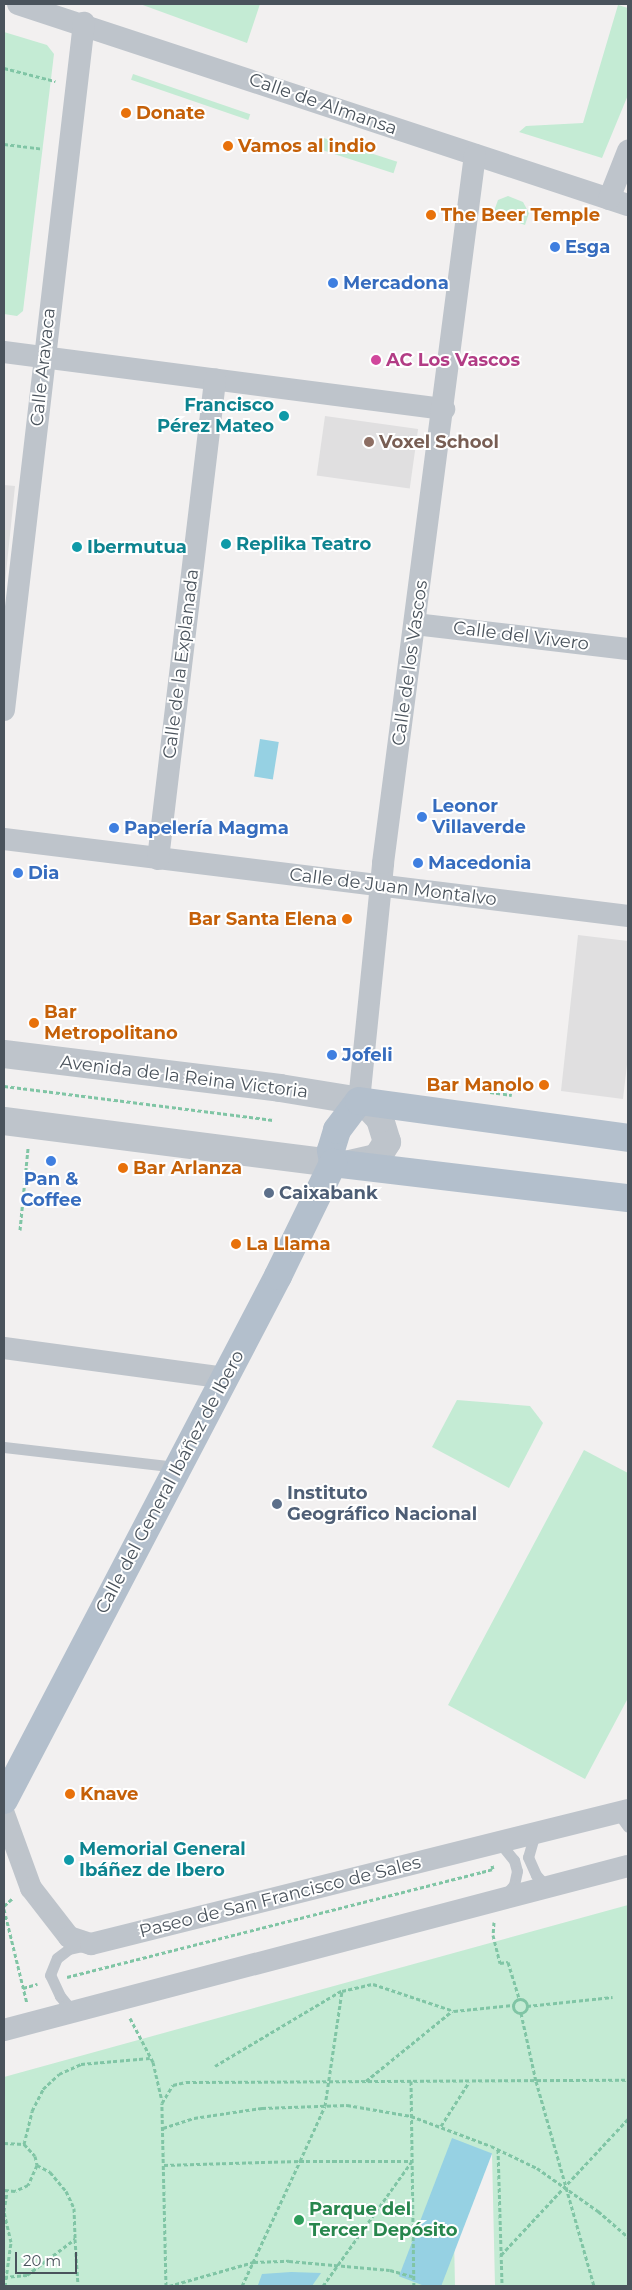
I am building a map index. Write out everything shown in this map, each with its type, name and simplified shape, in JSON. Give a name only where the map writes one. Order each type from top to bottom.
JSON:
[{"type":"main road","name":"Avenida de la Reina Victoria","points":[[362,1102],[628,1138]]},
{"type":"main road","points":[[362,1102],[337,1130],[331,1150],[342,1163],[628,1198]]},
{"type":"main road","name":"Calle del General Ibáñez de Ibero","points":[[4,1800],[225,1378],[342,1163]]},
{"type":"street","name":"Calle de Almansa","points":[[18,4],[84,23],[618,202]]},
{"type":"street","name":"Calle Aravaca","points":[[4,710],[84,23]]},
{"type":"street","points":[[618,202],[628,151]]},
{"type":"street","name":"Calle de los Vascos","points":[[362,1102],[383,885],[475,155]]},
{"type":"street","points":[[4,352],[444,409]]},
{"type":"street","name":"Calle de la Explanada","points":[[158,859],[215,379]]},
{"type":"street","name":"Calle del Vivero","points":[[415,624],[628,649]]},
{"type":"street","name":"Calle de Juan Montalvo","points":[[4,839],[628,916]]},
{"type":"street","name":"Avenida de la Reina Victoria","points":[[4,1054],[280,1088],[362,1102]]},
{"type":"street","points":[[4,1121],[342,1163],[377,1158],[387,1142],[380,1119],[362,1102]]},
{"type":"street","points":[[4,1348],[225,1378]]},
{"type":"street","points":[[4,1814],[31,1888],[69,1937],[91,1944]]},
{"type":"street","name":"Paseo de San Francisco de Sales","points":[[91,1944],[534,1834],[625,1817]]},
{"type":"street","points":[[4,2030],[628,1866]]},
{"type":"lane","points":[[4,1447],[178,1467]]},
{"type":"lane","points":[[534,1834],[528,1857],[536,1875],[548,1888]]},
{"type":"lane","points":[[500,1843],[514,1860],[517,1871],[514,1884],[502,1900]]},
{"type":"lane","points":[[73,2012],[60,1996],[50,1975],[57,1958],[63,1953],[91,1944]]},
{"type":"path","points":[[4,68],[54,82],[57,75]]},
{"type":"path","points":[[4,144],[42,149]]},
{"type":"path","points":[[4,1086],[275,1120]]},
{"type":"path","points":[[490,1092],[512,1095]]},
{"type":"path","points":[[20,1230],[29,1145]]},
{"type":"path","points":[[4,1909],[32,2023]]},
{"type":"path","points":[[495,1944],[500,1963],[508,1962],[519,1999],[527,2006]]},
{"type":"path","points":[[215,2066],[342,1991],[373,1984],[453,2010],[513,2005],[519,1999]]},
{"type":"path","points":[[242,2286],[325,2106],[327,2082],[342,1991]]},
{"type":"path","points":[[521,2013],[527,2006],[613,1997]]},
{"type":"path","points":[[123,1999],[150,2058],[154,2062],[162,2103],[168,2286],[254,2262],[289,2261],[390,2270],[414,2276]]},
{"type":"path","points":[[513,2005],[515,2011],[521,2013]]},
{"type":"path","points":[[365,2082],[453,2010]]},
{"type":"path","points":[[521,2013],[536,2081],[594,2286]]},
{"type":"path","points":[[24,2144],[32,2111],[43,2089],[59,2074],[81,2064],[150,2058]]},
{"type":"path","points":[[162,2103],[169,2088],[181,2082],[628,2080]]},
{"type":"path","points":[[411,2081],[414,2286]]},
{"type":"path","points":[[441,2126],[469,2081]]},
{"type":"path","points":[[163,2128],[235,2110],[347,2106],[411,2116],[498,2149],[537,2168],[566,2188],[628,2237]]},
{"type":"path","points":[[501,2255],[566,2188],[628,2119]]},
{"type":"path","points":[[4,2143],[24,2144],[35,2156],[37,2164],[28,2185],[6,2190],[4,2211],[11,2242],[5,2286]]},
{"type":"path","points":[[498,2149],[502,2286]]},
{"type":"path","points":[[164,2164],[412,2161]]},
{"type":"path","points":[[323,2286],[412,2161]]},
{"type":"path","points":[[37,2164],[50,2172],[66,2192],[74,2208],[78,2286]]},
{"type":"path","points":[[5,2277],[27,2275],[75,2239]]},
{"type":"shaded area","name":"Voxel School","points":[[325,416],[418,429],[410,488],[317,475]]},
{"type":"shaded area","points":[[4,485],[15,486],[4,593]]},
{"type":"shaded area","points":[[578,935],[628,941],[628,1056],[623,1099],[561,1091]]},
{"type":"green space","points":[[140,4],[260,4],[247,43]]},
{"type":"green space","points":[[618,5],[628,8],[628,95],[602,158],[519,132],[526,126],[583,123]]},
{"type":"green space","points":[[4,32],[47,45],[54,54],[23,311],[17,316],[4,314]]},
{"type":"green space","points":[[133,74],[250,114],[248,120],[131,80]]},
{"type":"green space","points":[[324,138],[397,162],[394,173],[320,149]]},
{"type":"green space","points":[[508,196],[523,202],[529,213],[525,225],[493,214],[498,200]]},
{"type":"green space","points":[[457,1400],[530,1406],[543,1423],[509,1488],[432,1447]]},
{"type":"green space","points":[[584,1450],[628,1473],[628,1698],[585,1779],[448,1705]]},
{"type":"green space","points":[[628,1905],[628,2286],[495,2286],[492,2154],[452,2139],[455,2286],[4,2286],[4,2077]]},
{"type":"water","points":[[260,739],[279,742],[273,780],[254,777]]},
{"type":"water","points":[[452,2138],[492,2153],[441,2286],[425,2286],[399,2276]]},
{"type":"water","points":[[291,2272],[321,2273],[312,2286],[258,2285],[262,2274]]},
{"type":"place","name":"Donate","points":[[126,113]]},
{"type":"place","name":"Vamos al indio","points":[[228,146]]},
{"type":"place","name":"The Beer Temple","points":[[431,215]]},
{"type":"place","name":"Esga","points":[[555,247]]},
{"type":"place","name":"Mercadona","points":[[333,283]]},
{"type":"place","name":"AC Los Vascos","points":[[376,360]]},
{"type":"place","name":"Francisco Pérez Mateo","points":[[284,416]]},
{"type":"place","name":"Voxel School","points":[[369,442]]},
{"type":"place","name":"Replika Teatro","points":[[226,544]]},
{"type":"place","name":"Ibermutua","points":[[77,547]]},
{"type":"place","name":"Leonor Villaverde","points":[[422,817]]},
{"type":"place","name":"Papelería Magma","points":[[114,828]]},
{"type":"place","name":"Macedonia","points":[[418,863]]},
{"type":"place","name":"Dia","points":[[18,873]]},
{"type":"place","name":"Bar Santa Elena","points":[[347,919]]},
{"type":"place","name":"Bar Metropolitano","points":[[34,1023]]},
{"type":"place","name":"Jofeli","points":[[332,1055]]},
{"type":"place","name":"Bar Manolo","points":[[544,1085]]},
{"type":"place","name":"Pan & Coffee","points":[[51,1161]]},
{"type":"place","name":"Bar Arlanza","points":[[123,1168]]},
{"type":"place","name":"Caixabank","points":[[269,1193]]},
{"type":"place","name":"La Llama","points":[[236,1244]]},
{"type":"place","name":"Instituto Geográfico Nacional","points":[[277,1504]]},
{"type":"place","name":"Knave","points":[[70,1794]]},
{"type":"place","name":"Memorial General Ibáñez de Ibero","points":[[69,1860]]},
{"type":"place","name":"Parque del Tercer Depósito","points":[[299,2220]]}]
